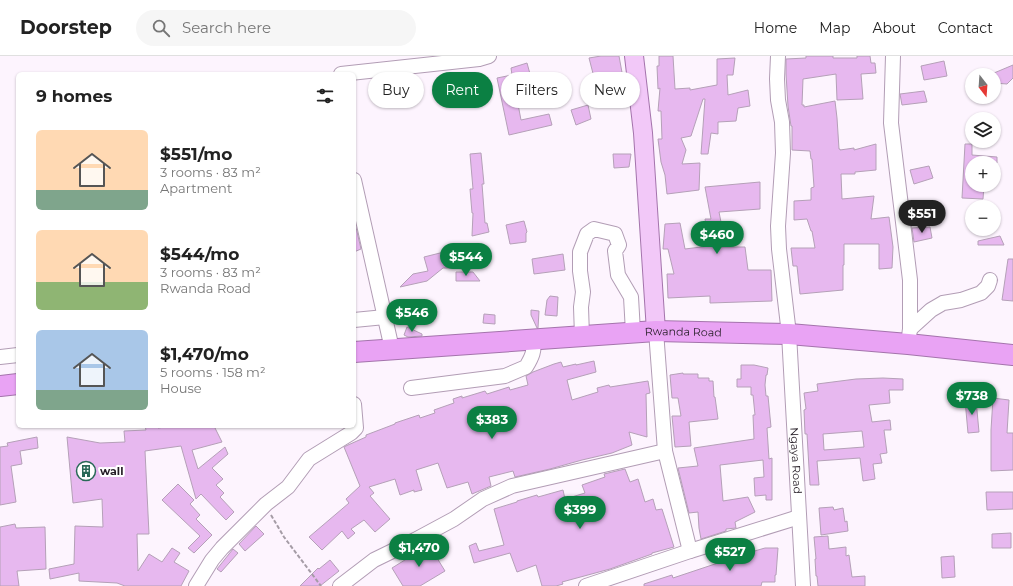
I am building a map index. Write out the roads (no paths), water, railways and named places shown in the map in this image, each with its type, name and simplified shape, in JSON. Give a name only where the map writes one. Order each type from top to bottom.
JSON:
[{"type":"highway","name":"Rwanda Road","points":[[356,352],[656,331],[909,336],[1013,355]]},
{"type":"highway","points":[[0,386],[16,384]]},
{"type":"main road","points":[[634,56],[643,133],[656,331]]},
{"type":"street","points":[[356,72],[479,59],[489,56]]},
{"type":"street","name":"Ngaya Road","points":[[778,56],[778,100],[782,122],[783,154],[778,226],[778,249],[789,334],[803,586]]},
{"type":"street","points":[[892,56],[892,123],[910,280],[909,336]]},
{"type":"street","points":[[356,194],[392,349]]},
{"type":"street","points":[[582,336],[581,307],[583,292],[580,270],[580,252],[587,234],[594,229],[615,234],[619,244],[615,251],[618,275],[631,297],[633,332]]},
{"type":"street","points":[[909,336],[931,310],[943,304],[981,293],[988,286],[990,280]]},
{"type":"street","points":[[356,320],[385,317]]},
{"type":"street","points":[[656,331],[665,451],[690,551]]},
{"type":"street","points":[[411,388],[506,376],[526,367],[534,352],[533,339]]},
{"type":"street","points":[[0,357],[16,354]]},
{"type":"street","points":[[196,586],[212,560],[222,548],[266,504],[288,487],[309,459],[351,433],[356,428]]},
{"type":"street","points":[[340,586],[374,560],[415,540],[454,519],[483,500],[512,486],[665,451]]},
{"type":"street","points":[[586,586],[690,551],[799,517]]},
{"type":"place","name":"wall","points":[[86,471]]}]
